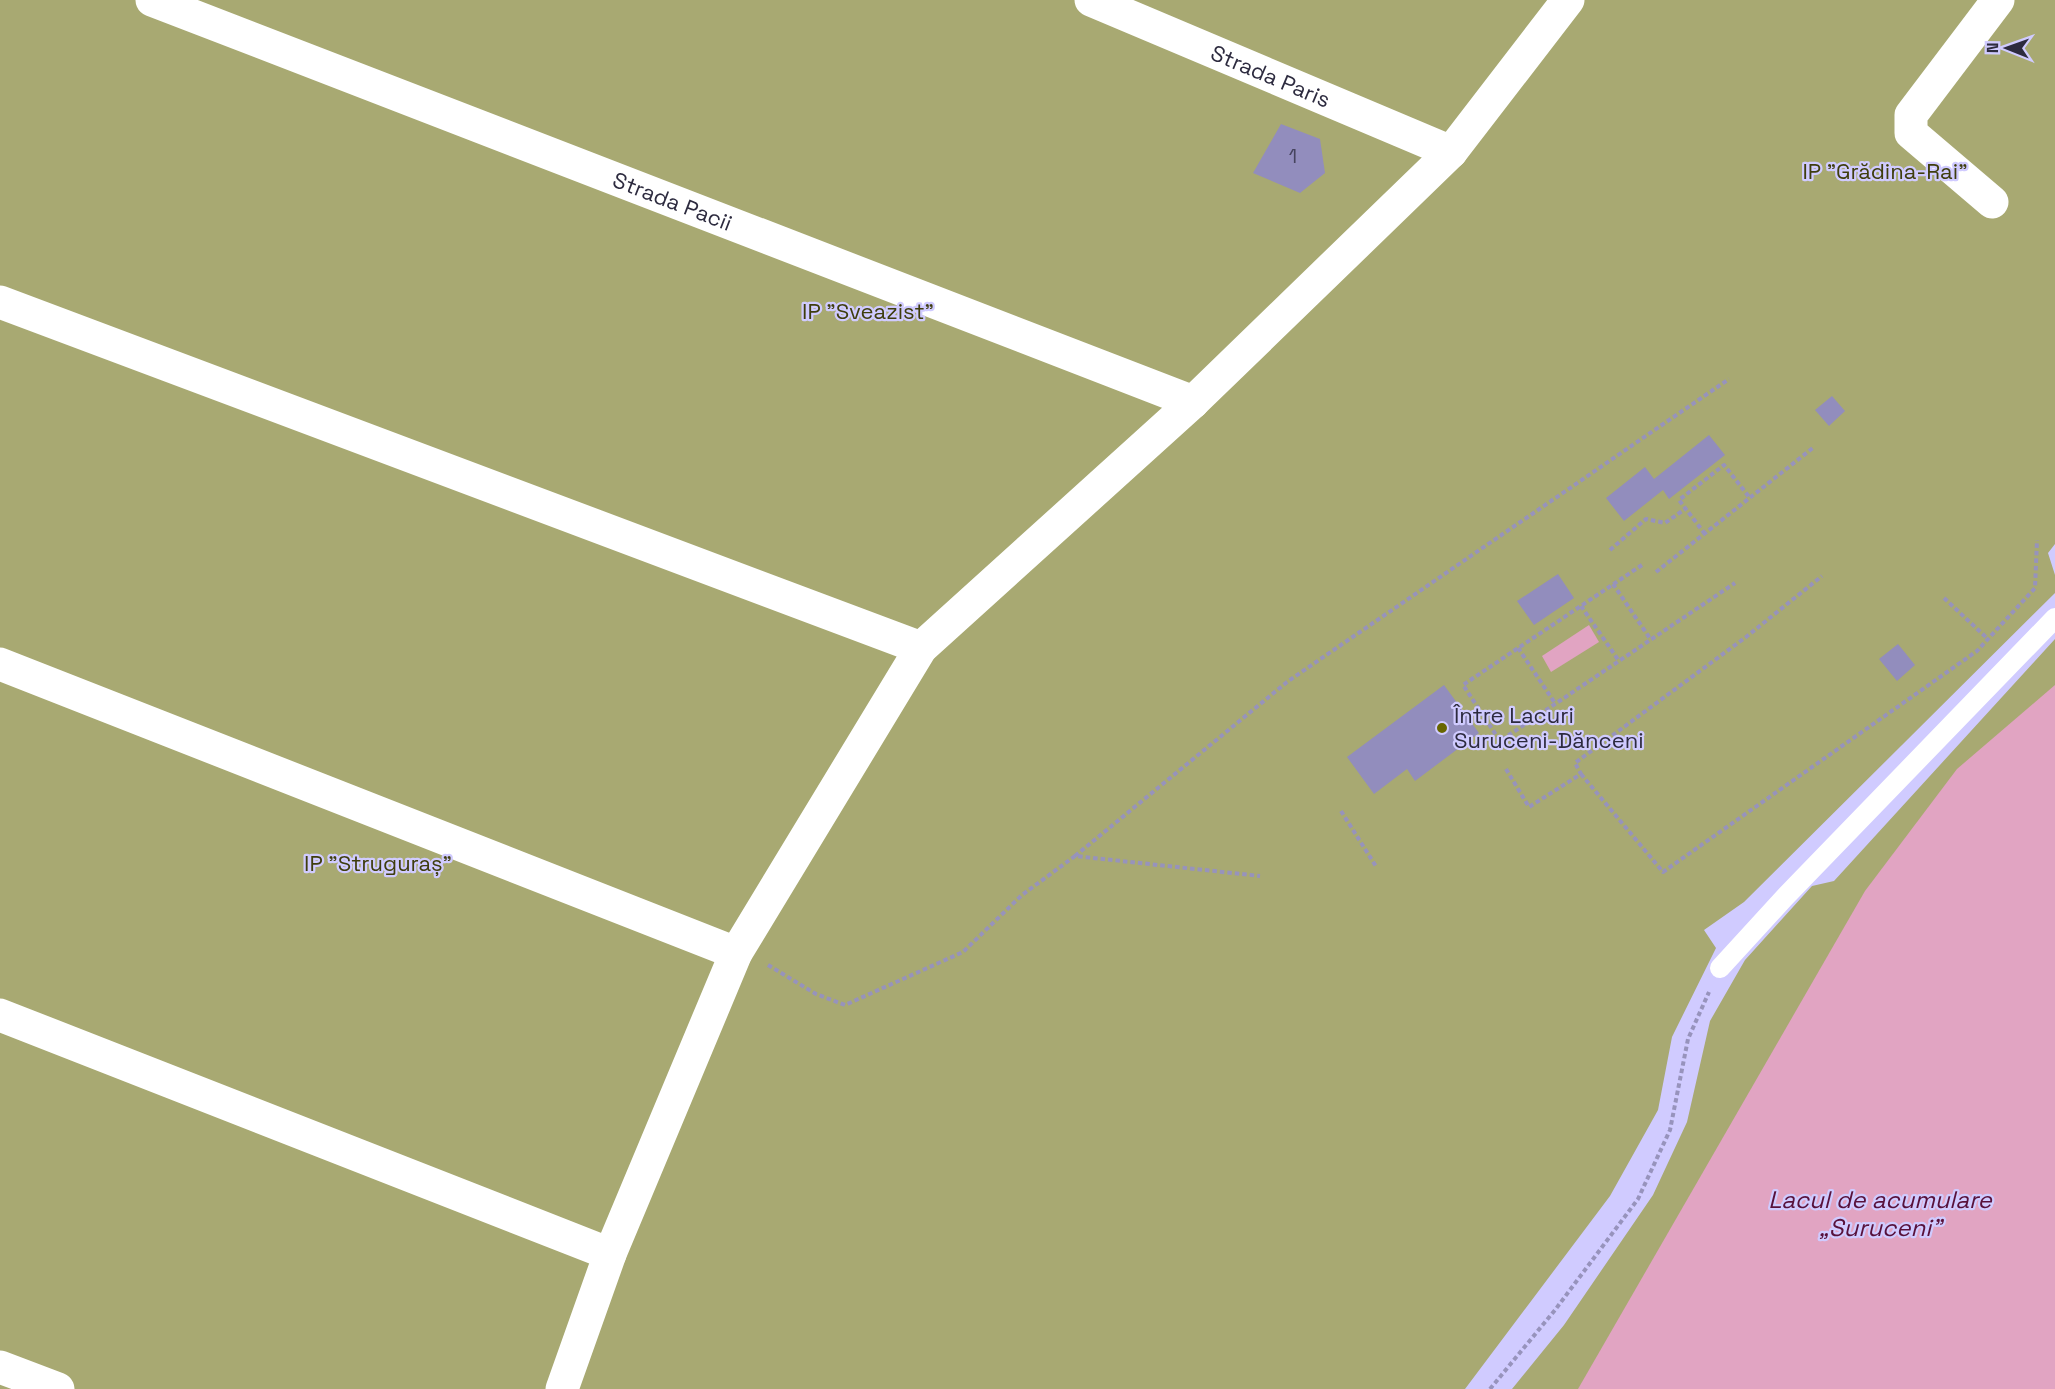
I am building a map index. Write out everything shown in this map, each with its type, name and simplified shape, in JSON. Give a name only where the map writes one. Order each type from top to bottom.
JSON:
[{"type":"street","name":"Strada Pacii","points":[[152,0],[1193,402]]},
{"type":"street","name":"Strada Paris","points":[[1090,0],[1451,152]]},
{"type":"street","points":[[562,1389],[610,1254],[735,953],[921,648],[1193,402],[1451,152],[1568,0]]},
{"type":"street","points":[[1992,202],[1911,133],[1911,115],[1998,0]]},
{"type":"street","points":[[0,302],[921,648]]},
{"type":"street","points":[[0,664],[735,953]]},
{"type":"street","points":[[0,1015],[610,1254]]},
{"type":"street","points":[[0,1367],[58,1389]]},
{"type":"lane","points":[[1720,968],[1785,897],[2055,618]]},
{"type":"path","points":[[735,953],[759,960],[816,994],[845,1005],[963,952],[1022,895],[1075,856],[1287,682],[1729,379]]},
{"type":"path","points":[[1656,572],[1814,447]]},
{"type":"path","points":[[1705,534],[1679,500],[1724,465],[1750,498]]},
{"type":"path","points":[[1610,550],[1646,519],[1665,523],[1685,508]]},
{"type":"path","points":[[1822,576],[1746,638],[1575,763],[1581,774],[1663,872],[1977,651],[2035,588],[2037,540]]},
{"type":"path","points":[[1642,565],[1463,685],[1500,741],[1735,583]]},
{"type":"path","points":[[1613,584],[1651,640]]},
{"type":"path","points":[[1944,598],[1988,639]]},
{"type":"path","points":[[1581,606],[1619,662]]},
{"type":"path","points":[[1518,648],[1555,704]]},
{"type":"path","points":[[1506,769],[1529,807],[1581,774]]},
{"type":"path","points":[[1341,812],[1377,868]]},
{"type":"path","points":[[1075,856],[1260,876]]},
{"type":"path","points":[[1490,1389],[1555,1310],[1638,1199],[1670,1130],[1688,1039],[1720,968]]},
{"type":"green space","points":[[0,0],[2055,0],[2055,544],[2048,553],[2055,575],[2055,593],[1744,902],[1704,930],[1716,948],[1672,1037],[1658,1110],[1610,1196],[1465,1389],[0,1389]]},
{"type":"green space","points":[[2055,639],[2055,728],[1606,1389],[1512,1389],[1564,1325],[1653,1195],[1687,1122],[1710,1021],[1745,960],[1812,886],[1834,881]]},
{"type":"water","points":[[1589,625],[1599,642],[1551,672],[1542,656]]},
{"type":"water","name":"Lacul de acumulare „Suruceni”","points":[[2055,685],[2055,1389],[1578,1389],[1865,891],[1957,769]]},
{"type":"building","points":[[1281,124],[1320,139],[1325,173],[1300,193],[1253,173]]},
{"type":"building","points":[[1832,396],[1845,411],[1829,426],[1815,410]]},
{"type":"building","points":[[1709,435],[1725,455],[1669,499],[1663,490],[1624,521],[1606,498],[1645,467],[1654,479]]},
{"type":"building","points":[[1558,574],[1574,598],[1534,625],[1517,601]]},
{"type":"building","points":[[1898,644],[1915,665],[1897,681],[1879,659]]},
{"type":"building","points":[[1444,685],[1479,733],[1415,781],[1407,769],[1374,794],[1347,757]]},
{"type":"place","name":"Între Lacuri Suruceni-Dănceni","points":[[1442,728]]},
{"type":"park label","name":"IP \"Grădina-Rai\"","points":[[1885,171]]},
{"type":"park label","name":"IP \"Sveazist\"","points":[[868,311]]},
{"type":"park label","name":"IP \"Struguraș\"","points":[[378,863]]}]
